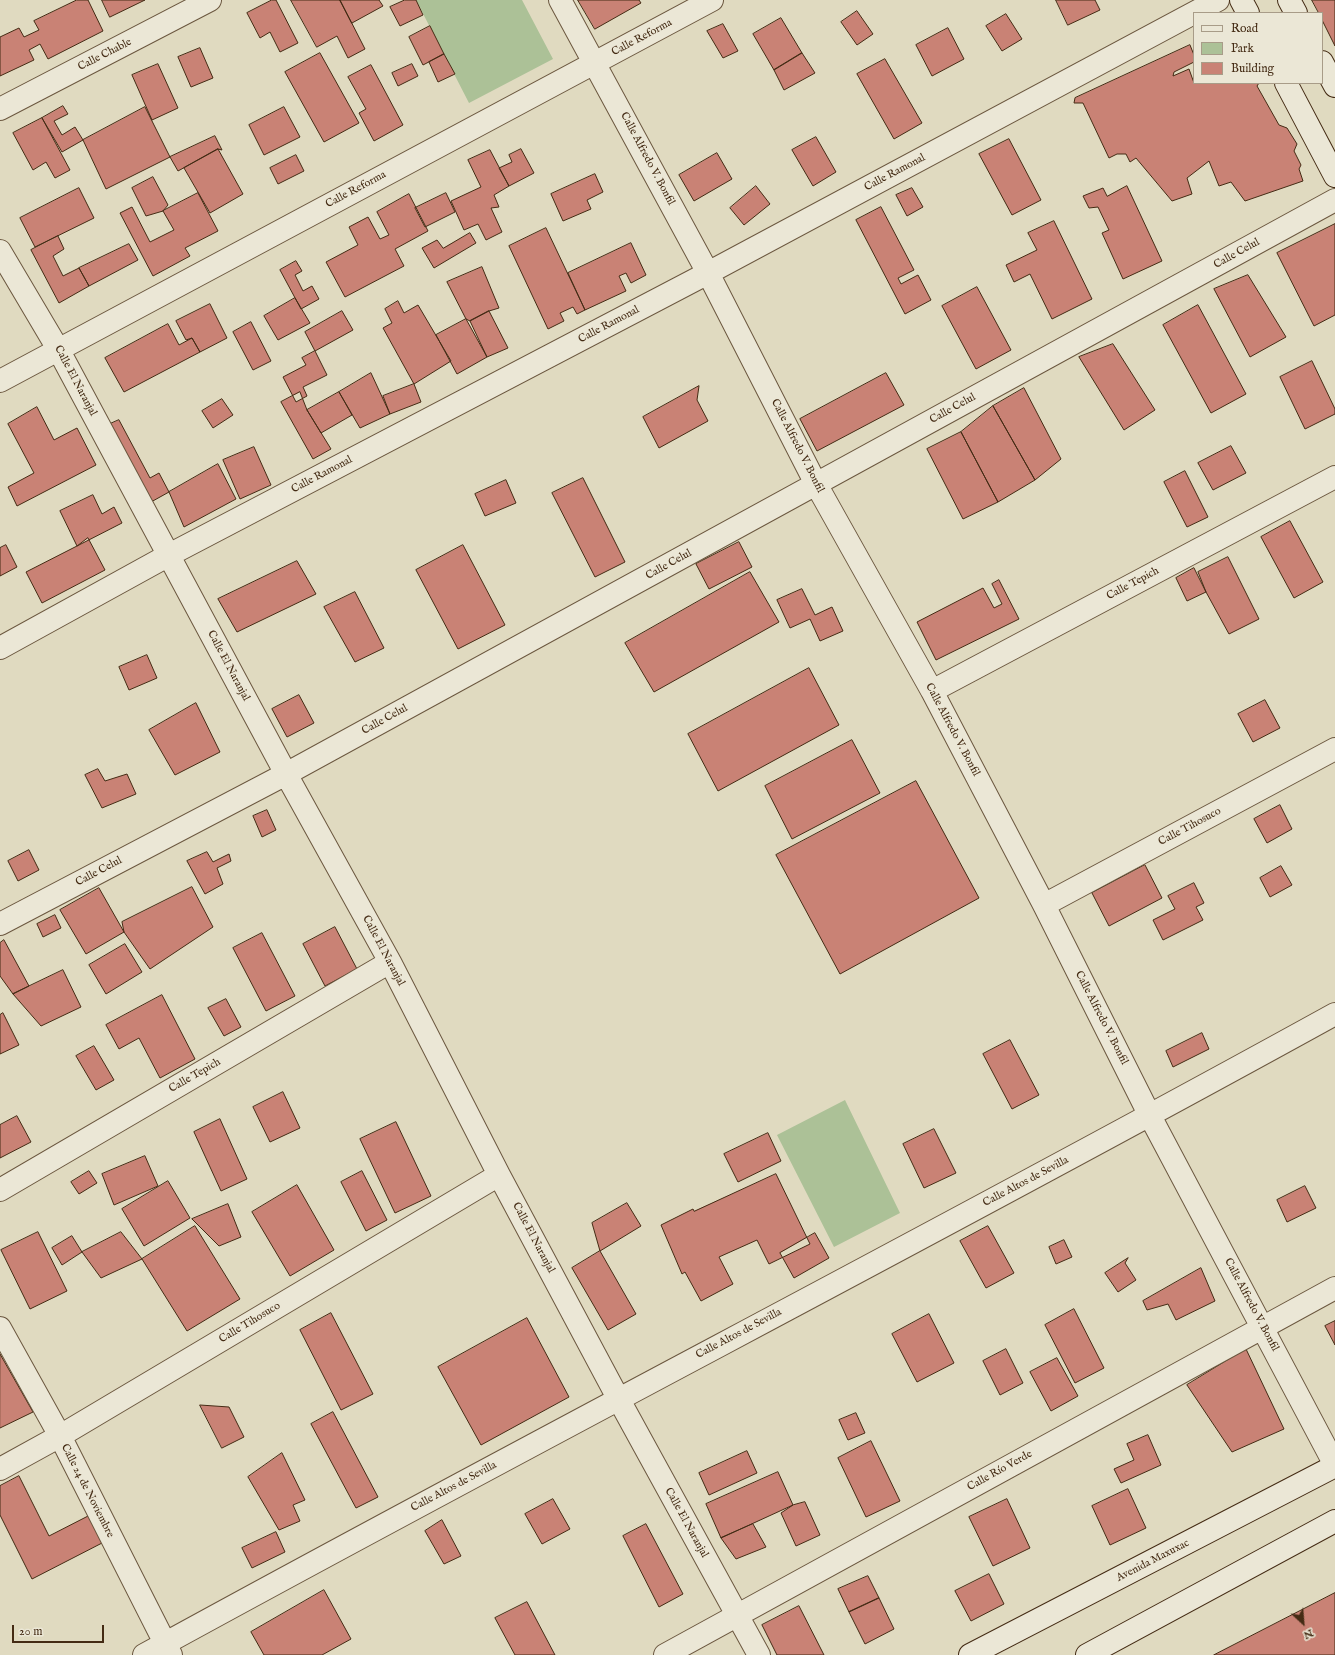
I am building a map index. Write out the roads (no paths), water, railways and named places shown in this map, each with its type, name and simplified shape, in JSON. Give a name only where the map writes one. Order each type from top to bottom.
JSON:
[{"type":"street","name":"Calle Chable","points":[[0,109],[210,0]]},
{"type":"street","name":"Calle Alfredo V. Bonfil","points":[[560,0],[708,273],[816,484],[932,691],[1044,905],[1150,1116],[1263,1327],[1335,1466]]},
{"type":"street","name":"Calle Reforma","points":[[0,381],[712,0]]},
{"type":"street","name":"Calle Ramonal","points":[[1196,12],[1218,0]]},
{"type":"street","points":[[1242,0],[1248,12]]},
{"type":"street","points":[[1289,0],[1295,12]]},
{"type":"street","name":"Calle Ramonal","points":[[0,648],[169,555],[708,273],[1193,13]]},
{"type":"street","points":[[1323,64],[1335,86]]},
{"type":"street","points":[[1287,84],[1335,176]]},
{"type":"street","name":"Calle Celul","points":[[0,924],[286,774],[1335,200]]},
{"type":"street","name":"Calle El Naranjal","points":[[0,251],[58,349],[286,774],[390,962],[499,1175],[618,1398],[759,1655]]},
{"type":"street","name":"Calle Tepich","points":[[932,691],[1335,476]]},
{"type":"street","name":"Calle Tihosuco","points":[[1044,905],[1335,749]]},
{"type":"street","name":"Calle Tepich","points":[[0,1190],[390,962]]},
{"type":"street","name":"Calle Altos de Sevilla","points":[[144,1655],[168,1649],[618,1398],[1150,1116],[1335,1014]]},
{"type":"street","name":"Calle Tihosuco","points":[[0,1469],[60,1436],[499,1175]]},
{"type":"street","name":"Calle Río Verde","points":[[665,1655],[1335,1288]]},
{"type":"street","name":"Calle 24 de Noviembre","points":[[0,1328],[60,1436],[168,1649]]},
{"type":"street","name":"Avenida Maxuxac","points":[[970,1655],[1335,1466]]},
{"type":"street","points":[[1087,1655],[1335,1521]]}]
